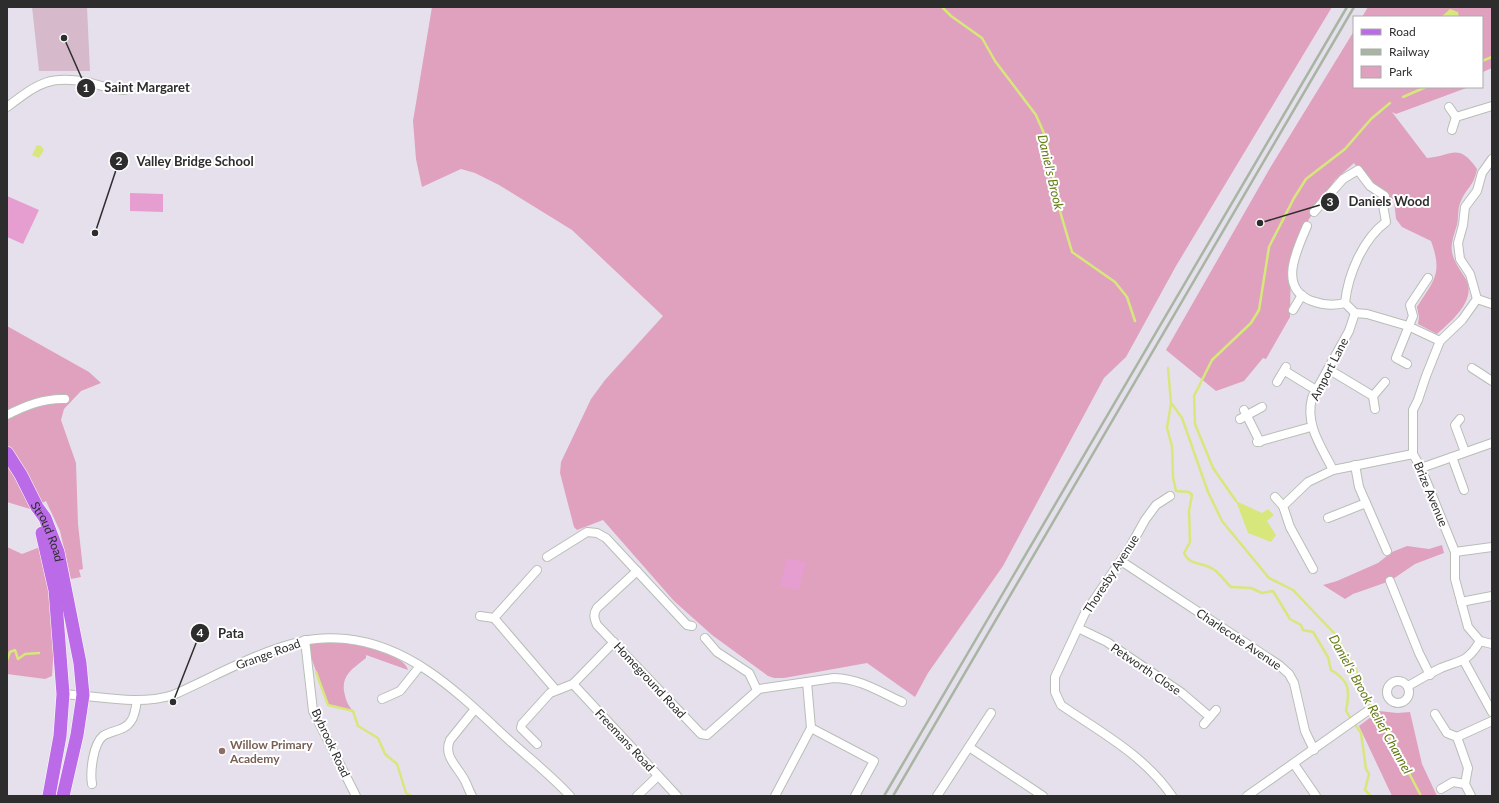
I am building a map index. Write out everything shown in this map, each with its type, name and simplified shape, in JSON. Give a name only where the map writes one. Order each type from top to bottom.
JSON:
[{"type":"main road","name":"Stroud Road","points":[[7,453],[21,475],[37,507],[45,518],[58,552],[61,590],[63,694],[60,736],[49,796]]},
{"type":"main road","name":"Stroud Road","points":[[61,590],[80,663],[83,695],[77,734],[63,796]]},
{"type":"street","points":[[7,107],[35,86],[54,80],[84,82],[124,90]]},
{"type":"street","points":[[1456,117],[1492,106]]},
{"type":"street","points":[[1449,107],[1456,117]]},
{"type":"street","points":[[1452,130],[1456,117]]},
{"type":"street","points":[[1492,159],[1482,173],[1477,191],[1466,207],[1458,243],[1460,259],[1470,274],[1477,299],[1492,304]]},
{"type":"street","points":[[1314,212],[1343,179],[1358,170],[1370,186],[1385,196],[1383,205],[1386,222],[1375,230],[1370,237],[1350,279],[1345,303]]},
{"type":"street","points":[[1307,226],[1296,254],[1292,270],[1294,288],[1302,295],[1319,304],[1336,305],[1345,303]]},
{"type":"street","points":[[1407,364],[1396,358],[1413,316],[1410,305],[1428,278]]},
{"type":"street","points":[[1293,310],[1302,295]]},
{"type":"street","name":"Brize Avenue","points":[[1477,299],[1462,320],[1440,341],[1413,410],[1414,454],[1455,552],[1455,579],[1468,627],[1480,641]]},
{"type":"street","points":[[1345,303],[1355,313],[1367,314],[1408,326],[1440,341]]},
{"type":"street","name":"Amport Lane","points":[[1333,470],[1311,427],[1310,408],[1316,390],[1349,331],[1355,313]]},
{"type":"street","points":[[1472,368],[1492,380]]},
{"type":"street","points":[[1277,382],[1286,369],[1316,390]]},
{"type":"street","points":[[1328,369],[1373,396]]},
{"type":"street","points":[[1375,409],[1373,396],[1385,382]]},
{"type":"street","points":[[7,415],[41,402],[54,399],[65,399]]},
{"type":"street","points":[[1262,407],[1244,415],[1259,442],[1311,427]]},
{"type":"street","points":[[1460,420],[1455,425],[1465,452]]},
{"type":"street","points":[[1421,468],[1492,443]]},
{"type":"street","points":[[1283,506],[1308,482],[1333,470],[1414,454]]},
{"type":"street","points":[[1452,457],[1464,490]]},
{"type":"street","points":[[1354,465],[1359,487],[1387,551]]},
{"type":"street","name":"Thoresby Avenue","points":[[1170,496],[1156,505],[1145,520],[1121,561],[1085,613],[1055,677],[1055,692],[1061,705],[1140,758],[1157,776],[1172,796]]},
{"type":"street","points":[[1275,497],[1283,506],[1290,527],[1313,569]]},
{"type":"street","points":[[1328,518],[1366,503]]},
{"type":"street","points":[[547,557],[587,532],[598,533],[606,538],[687,624],[692,626]]},
{"type":"street","points":[[1455,552],[1492,547]]},
{"type":"street","name":"Charlecote Avenue","points":[[1121,561],[1279,665],[1289,674],[1294,683],[1305,731],[1314,750]]},
{"type":"street","points":[[494,618],[538,570]]},
{"type":"street","name":"Homeground Road","points":[[637,571],[595,612],[594,616],[596,625],[701,734],[704,736],[707,735],[757,690]]},
{"type":"street","points":[[1390,581],[1419,653],[1430,675]]},
{"type":"street","points":[[1461,602],[1492,596]]},
{"type":"street","points":[[480,616],[494,618],[555,689]]},
{"type":"street","name":"Petworth Close","points":[[1078,628],[1107,642],[1213,713],[1204,724]]},
{"type":"street","name":"Grange Road","points":[[63,694],[137,700],[158,700],[173,695],[276,649],[305,640],[334,638],[364,641],[398,653],[420,666],[475,709],[570,796]]},
{"type":"street","points":[[705,638],[709,649],[750,673],[757,690],[834,678],[856,680],[902,702]]},
{"type":"street","name":"Bybrook Road","points":[[305,640],[313,711],[356,796]]},
{"type":"street","points":[[1408,686],[1441,668],[1464,661],[1472,654],[1480,641],[1492,644]]},
{"type":"street","points":[[537,744],[521,726],[538,705],[555,689],[573,684],[614,642]]},
{"type":"street","points":[[1464,661],[1492,712]]},
{"type":"street","points":[[382,699],[390,694],[400,691],[420,666]]},
{"type":"street","points":[[1399,681],[1408,686],[1410,693],[1404,702],[1394,702],[1388,697],[1387,690],[1393,682],[1399,681]]},
{"type":"street","points":[[775,796],[811,728],[807,682]]},
{"type":"street","name":"Freemans Road","points":[[573,684],[677,796]]},
{"type":"street","points":[[384,688],[390,694]]},
{"type":"street","points":[[1381,702],[1388,697]]},
{"type":"street","points":[[92,784],[90,770],[98,744],[103,736],[122,729],[131,722],[137,700]]},
{"type":"street","points":[[472,796],[463,776],[449,756],[448,745],[450,740],[475,709]]},
{"type":"street","points":[[1248,796],[1369,710]]},
{"type":"street","points":[[937,796],[991,713]]},
{"type":"street","points":[[1435,714],[1447,733],[1457,737],[1492,721]]},
{"type":"street","points":[[811,728],[874,761],[855,796]]},
{"type":"street","points":[[1457,737],[1468,768],[1465,784],[1471,796]]},
{"type":"street","points":[[969,747],[1043,796]]},
{"type":"street","points":[[1294,764],[1316,796]]},
{"type":"street","points":[[637,796],[658,776]]},
{"type":"street","points":[[1441,789],[1453,782],[1465,784]]},
{"type":"green space","points":[[432,7],[1332,7],[1176,266],[1126,357],[1104,378],[1003,566],[928,673],[915,697],[867,663],[784,678],[774,678],[768,676],[712,635],[674,601],[603,520],[577,530],[574,527],[560,473],[561,462],[591,399],[605,380],[663,316],[572,230],[499,185],[475,173],[461,169],[422,187],[416,159],[413,121]]},
{"type":"green space","points":[[1368,7],[1492,7],[1492,68],[1483,72],[1483,16],[1363,16]]},
{"type":"green space","points":[[1353,33],[1353,88],[1466,88],[1396,114],[1392,112],[1427,158],[1459,153],[1465,155],[1477,169],[1476,175],[1463,196],[1460,204],[1457,225],[1452,243],[1453,256],[1468,284],[1466,301],[1456,316],[1437,334],[1418,324],[1419,317],[1417,307],[1435,276],[1435,252],[1431,241],[1402,227],[1396,219],[1394,200],[1370,186],[1354,163],[1335,180],[1309,219],[1291,258],[1290,317],[1266,359],[1263,358],[1244,381],[1216,391],[1166,350],[1270,168]]},
{"type":"green space","points":[[7,326],[89,372],[101,383],[81,391],[64,409],[61,420],[76,463],[78,524],[83,569],[79,570],[81,577],[71,579],[60,531],[46,501],[30,509],[7,502]]},
{"type":"green space","points":[[1442,545],[1444,553],[1415,564],[1390,581],[1353,594],[1345,599],[1323,585],[1337,581],[1378,563],[1392,552],[1407,546],[1429,549]]},
{"type":"green space","points":[[7,547],[22,554],[40,547],[52,608],[54,645],[52,676],[45,679],[7,674]]},
{"type":"green space","points":[[305,640],[364,641],[365,647],[383,652],[396,658],[406,666],[408,670],[366,655],[366,658],[353,668],[345,680],[345,697],[353,711],[328,705]]},
{"type":"green space","points":[[1379,711],[1397,713],[1410,712],[1422,764],[1437,796],[1392,796],[1359,726]]},
{"type":"shaded area","points":[[32,7],[87,7],[90,71],[39,71]]},
{"type":"shaded area","points":[[1450,9],[1458,12],[1459,16],[1442,16]]},
{"type":"shaded area","points":[[37,145],[41,146],[44,150],[39,158],[32,155]]},
{"type":"shaded area","points":[[130,193],[163,194],[163,212],[130,211]]},
{"type":"shaded area","points":[[7,196],[39,210],[23,244],[7,237]]},
{"type":"shaded area","points":[[1236,501],[1262,513],[1268,509],[1274,515],[1267,521],[1276,535],[1271,542],[1248,533]]},
{"type":"shaded area","points":[[787,558],[806,562],[799,590],[780,586]]},
{"type":"waterway","name":"Daniel's Brook","points":[[942,7],[951,16],[982,38],[995,61],[1036,115],[1046,138],[1060,211],[1072,252],[1115,282],[1127,297],[1135,321]]},
{"type":"waterway","points":[[1483,61],[1492,57]]},
{"type":"waterway","points":[[1403,97],[1424,88]]},
{"type":"waterway","points":[[1236,501],[1213,468],[1195,424],[1194,396],[1212,360],[1251,323],[1259,310],[1269,247],[1294,198],[1306,179],[1345,149],[1371,119],[1390,103]]},
{"type":"waterway","name":"Daniel's Brook","points":[[1168,368],[1171,403],[1167,428],[1172,446],[1173,477],[1176,491],[1189,492],[1192,495],[1189,511],[1190,542],[1184,553],[1193,562],[1216,571],[1231,587],[1251,588],[1262,593],[1273,591],[1290,619],[1301,625],[1303,630],[1313,632],[1328,657],[1331,670],[1342,678],[1347,687],[1348,697],[1346,711],[1361,733],[1366,769],[1369,774],[1365,790],[1371,796]]},
{"type":"waterway","name":"Daniel's Brook Relief Channel","points":[[1172,404],[1182,418],[1208,492],[1222,521],[1269,578],[1293,590],[1334,633],[1356,670],[1364,695],[1385,727],[1421,796]]},
{"type":"waterway","points":[[7,660],[10,652],[15,650],[18,659],[25,654],[39,653]]},
{"type":"waterway","points":[[316,672],[328,705],[353,711],[358,726],[378,738],[385,754],[397,764],[406,793],[412,796]]},
{"type":"railway","points":[[884,796],[1347,7]]},
{"type":"railway","points":[[893,796],[1354,7]]},
{"type":"place","name":"Saint Margaret","points":[[64,38]]},
{"type":"place","name":"Daniels Wood","points":[[1260,223]]},
{"type":"place","name":"Valley Bridge School","points":[[95,233]]},
{"type":"place","name":"Pata","points":[[173,702]]},
{"type":"place","name":"Willow Primary Academy","points":[[222,751]]}]
